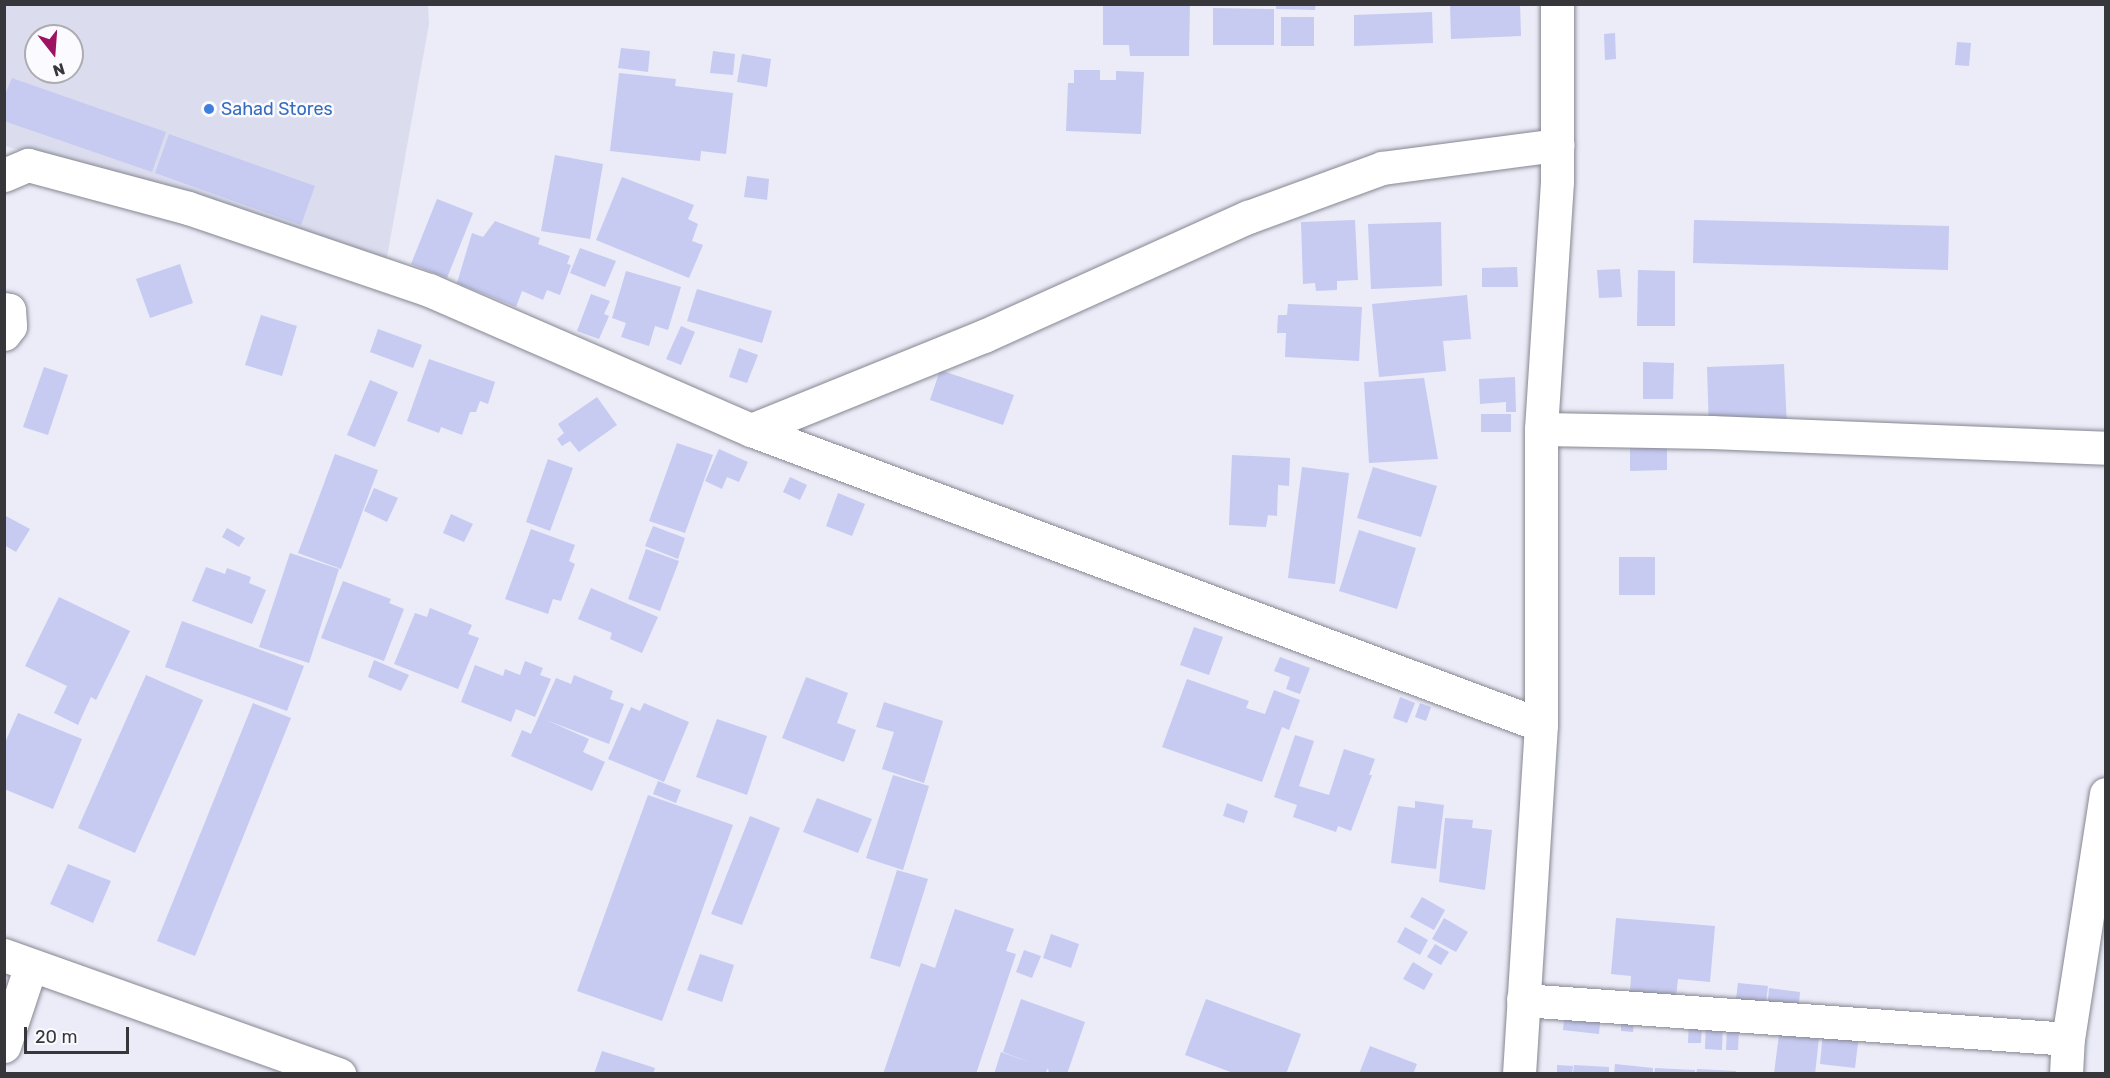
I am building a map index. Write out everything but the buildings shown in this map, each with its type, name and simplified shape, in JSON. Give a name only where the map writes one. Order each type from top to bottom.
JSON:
[{"type":"street","points":[[1519,1074],[1541,725],[1541,429],[1557,145],[1557,4]]},
{"type":"street","points":[[751,430],[974,340],[1248,217],[1382,168],[1557,145]]},
{"type":"street","points":[[4,175],[28,165],[188,208],[429,290],[751,430],[1541,725]]},
{"type":"street","points":[[4,309],[9,310],[10,326],[4,333]]},
{"type":"street","points":[[1541,429],[2106,448]]},
{"type":"street","points":[[2066,1074],[2068,1039],[2106,794]]},
{"type":"street","points":[[4,1046],[18,960],[339,1074]]},
{"type":"street","points":[[1523,1000],[2068,1039]]},
{"type":"shaded area","name":"Sahad Stores","points":[[4,5],[428,5],[429,24],[384,274],[89,170],[5,146]]},
{"type":"place","name":"Sahad Stores","points":[[209,109]]}]
